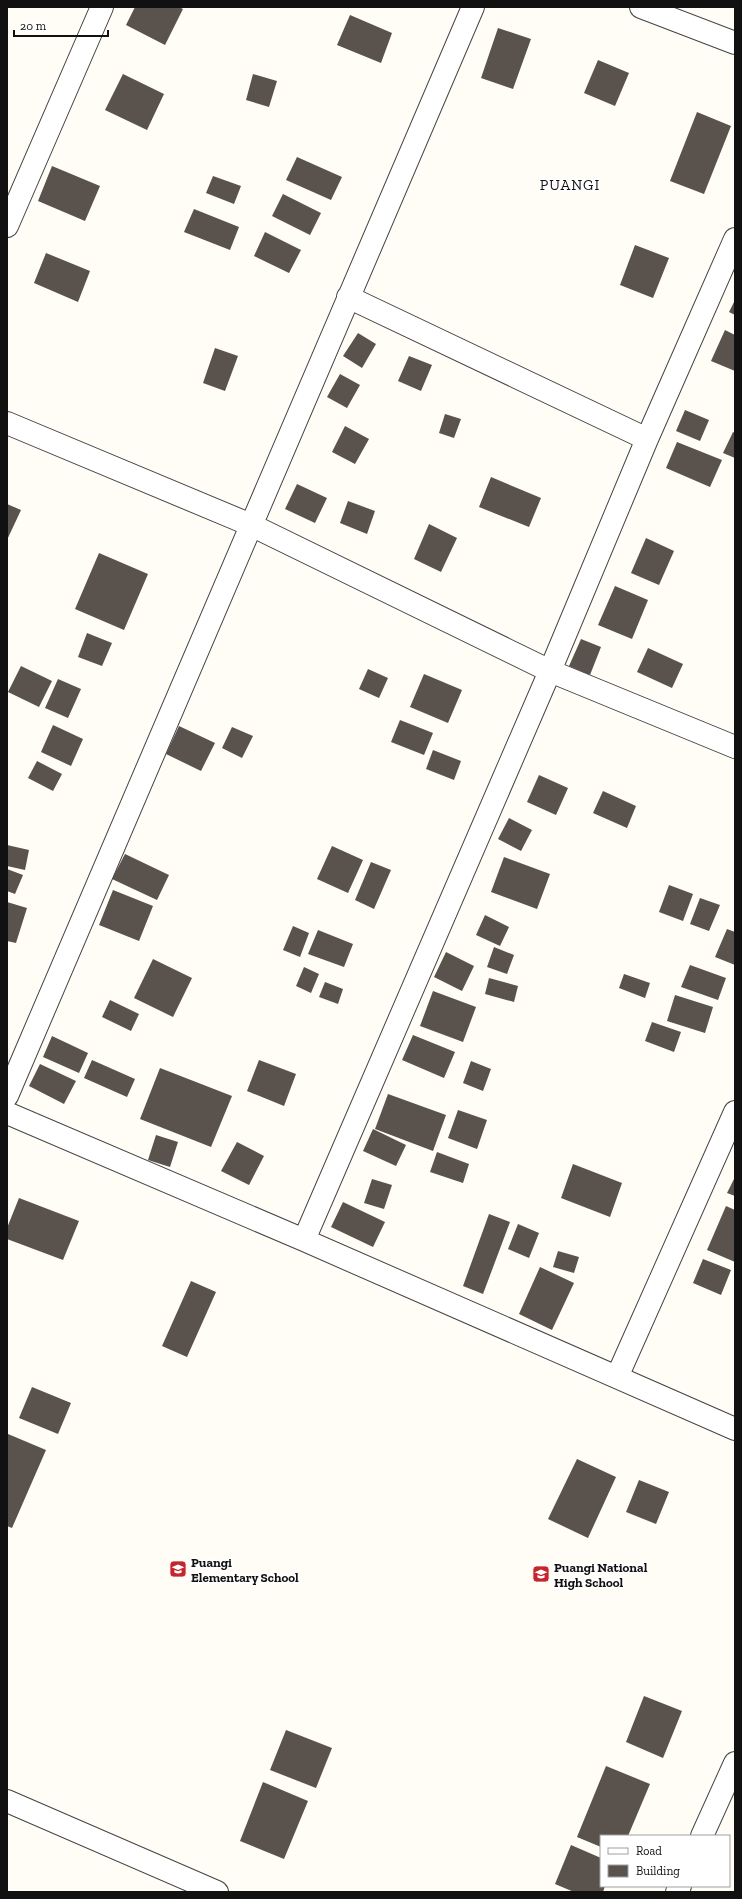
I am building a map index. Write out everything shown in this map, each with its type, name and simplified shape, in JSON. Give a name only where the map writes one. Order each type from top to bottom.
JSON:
[{"type":"street","points":[[7,226],[102,7]]},
{"type":"street","points":[[7,1096],[473,7]]},
{"type":"street","points":[[641,7],[735,43]]},
{"type":"street","points":[[304,1240],[550,671],[647,439],[735,239]]},
{"type":"street","points":[[348,297],[647,439]]},
{"type":"street","points":[[7,423],[251,525],[550,671],[735,747]]},
{"type":"street","points":[[617,1377],[735,1112]]},
{"type":"street","points":[[7,1113],[304,1240],[735,1429]]},
{"type":"street","points":[[702,1835],[735,1763]]},
{"type":"street","points":[[7,1801],[217,1892]]},
{"type":"building","points":[[135,7],[179,7],[183,9],[165,45],[126,25]]},
{"type":"building","points":[[350,15],[392,33],[381,63],[337,45]]},
{"type":"building","points":[[498,28],[531,39],[513,89],[481,78]]},
{"type":"building","points":[[598,60],[629,73],[615,106],[584,93]]},
{"type":"building","points":[[123,74],[164,94],[147,130],[105,110]]},
{"type":"building","points":[[253,74],[277,81],[269,107],[246,100]]},
{"type":"building","points":[[697,112],[731,126],[704,194],[670,181]]},
{"type":"building","points":[[297,157],[342,177],[331,200],[286,180]]},
{"type":"building","points":[[52,166],[100,186],[85,221],[38,201]]},
{"type":"building","points":[[213,176],[241,186],[234,204],[206,193]]},
{"type":"building","points":[[283,194],[321,213],[310,235],[272,216]]},
{"type":"building","points":[[194,209],[239,227],[230,250],[184,232]]},
{"type":"building","points":[[265,232],[301,250],[289,273],[254,256]]},
{"type":"building","points":[[635,245],[669,258],[653,298],[620,285]]},
{"type":"building","points":[[46,253],[90,271],[78,302],[34,283]]},
{"type":"building","points":[[735,300],[735,315],[729,312]]},
{"type":"building","points":[[725,330],[735,335],[735,371],[711,361]]},
{"type":"building","points":[[358,333],[376,344],[362,368],[343,356]]},
{"type":"building","points":[[215,348],[238,356],[225,391],[203,383]]},
{"type":"building","points":[[409,356],[432,365],[421,391],[398,381]]},
{"type":"building","points":[[340,374],[360,385],[347,408],[327,397]]},
{"type":"building","points":[[685,410],[709,420],[700,441],[676,431]]},
{"type":"building","points":[[445,414],[461,419],[454,438],[439,433]]},
{"type":"building","points":[[345,426],[369,439],[355,464],[332,452]]},
{"type":"building","points":[[733,432],[735,433],[735,458],[723,453]]},
{"type":"building","points":[[677,442],[722,460],[710,487],[666,468]]},
{"type":"building","points":[[491,477],[541,498],[529,527],[479,507]]},
{"type":"building","points":[[297,484],[327,498],[315,523],[285,509]]},
{"type":"building","points":[[348,501],[375,511],[367,534],[340,523]]},
{"type":"building","points":[[7,504],[21,510],[7,540]]},
{"type":"building","points":[[429,524],[457,538],[441,572],[414,559]]},
{"type":"building","points":[[646,538],[674,551],[659,585],[631,573]]},
{"type":"building","points":[[99,553],[148,574],[124,630],[75,609]]},
{"type":"building","points":[[615,586],[648,600],[632,639],[598,625]]},
{"type":"building","points":[[87,633],[112,643],[102,666],[78,657]]},
{"type":"building","points":[[581,639],[601,647],[590,675],[569,666]]},
{"type":"building","points":[[648,648],[683,664],[672,688],[637,672]]},
{"type":"building","points":[[21,666],[52,681],[39,707],[8,692]]},
{"type":"building","points":[[368,669],[388,678],[379,698],[359,689]]},
{"type":"building","points":[[424,674],[462,690],[448,723],[410,707]]},
{"type":"building","points":[[58,679],[81,689],[68,718],[45,708]]},
{"type":"building","points":[[400,720],[433,733],[424,755],[391,742]]},
{"type":"building","points":[[53,725],[83,739],[71,766],[41,752]]},
{"type":"building","points":[[179,726],[215,743],[201,771],[166,754]]},
{"type":"building","points":[[232,727],[253,736],[242,758],[222,748]]},
{"type":"building","points":[[433,750],[461,761],[454,780],[426,769]]},
{"type":"building","points":[[37,761],[62,774],[53,791],[28,778]]},
{"type":"building","points":[[539,775],[568,788],[556,815],[527,802]]},
{"type":"building","points":[[603,791],[636,806],[627,828],[593,813]]},
{"type":"building","points":[[509,818],[532,830],[521,851],[498,839]]},
{"type":"building","points":[[7,845],[29,850],[25,870],[7,866]]},
{"type":"building","points":[[332,846],[363,860],[348,893],[317,879]]},
{"type":"building","points":[[125,854],[169,875],[157,900],[112,879]]},
{"type":"building","points":[[504,857],[550,874],[537,909],[491,892]]},
{"type":"building","points":[[371,862],[391,870],[374,909],[355,900]]},
{"type":"building","points":[[7,869],[23,875],[15,894],[7,891]]},
{"type":"building","points":[[669,885],[693,894],[683,921],[659,912]]},
{"type":"building","points":[[113,890],[153,906],[139,941],[99,925]]},
{"type":"building","points":[[700,898],[720,905],[709,931],[690,924]]},
{"type":"building","points":[[7,902],[27,908],[16,943],[7,941]]},
{"type":"building","points":[[485,915],[509,927],[500,946],[476,935]]},
{"type":"building","points":[[293,926],[309,933],[300,957],[283,950]]},
{"type":"building","points":[[727,929],[735,932],[735,965],[715,957]]},
{"type":"building","points":[[318,930],[353,944],[344,967],[308,954]]},
{"type":"building","points":[[494,947],[514,955],[507,974],[487,967]]},
{"type":"building","points":[[446,952],[474,966],[462,991],[434,977]]},
{"type":"building","points":[[153,959],[192,978],[173,1017],[134,998]]},
{"type":"building","points":[[690,965],[726,978],[718,1000],[681,987]]},
{"type":"building","points":[[304,967],[319,974],[311,993],[296,986]]},
{"type":"building","points":[[624,974],[650,983],[645,998],[619,988]]},
{"type":"building","points":[[489,978],[518,986],[514,1002],[485,994]]},
{"type":"building","points":[[325,982],[343,989],[338,1004],[319,997]]},
{"type":"building","points":[[433,991],[476,1007],[463,1042],[420,1026]]},
{"type":"building","points":[[675,995],[713,1007],[705,1033],[667,1021]]},
{"type":"building","points":[[110,1000],[139,1014],[131,1031],[102,1017]]},
{"type":"building","points":[[652,1022],[681,1032],[674,1052],[645,1041]]},
{"type":"building","points":[[413,1035],[455,1052],[444,1078],[402,1060]]},
{"type":"building","points":[[52,1036],[88,1053],[79,1073],[43,1057]]},
{"type":"building","points":[[92,1060],[135,1079],[127,1097],[84,1078]]},
{"type":"building","points":[[259,1060],[296,1074],[284,1106],[247,1091]]},
{"type":"building","points":[[471,1061],[491,1069],[483,1091],[463,1083]]},
{"type":"building","points":[[40,1064],[76,1081],[64,1104],[29,1086]]},
{"type":"building","points":[[160,1068],[232,1096],[211,1147],[140,1119]]},
{"type":"building","points":[[388,1094],[446,1115],[433,1151],[375,1129]]},
{"type":"building","points":[[458,1110],[487,1120],[477,1149],[448,1138]]},
{"type":"building","points":[[373,1129],[406,1145],[396,1166],[363,1151]]},
{"type":"building","points":[[156,1135],[178,1142],[170,1167],[148,1160]]},
{"type":"building","points":[[237,1142],[264,1156],[249,1185],[221,1171]]},
{"type":"building","points":[[437,1152],[469,1164],[463,1183],[430,1172]]},
{"type":"building","points":[[573,1164],[622,1183],[610,1217],[561,1198]]},
{"type":"building","points":[[735,1177],[735,1196],[727,1193]]},
{"type":"building","points":[[372,1179],[392,1185],[384,1209],[364,1203]]},
{"type":"building","points":[[19,1198],[79,1221],[63,1260],[7,1239],[7,1228]]},
{"type":"building","points":[[343,1202],[385,1222],[373,1247],[331,1227]]},
{"type":"building","points":[[726,1206],[735,1210],[735,1262],[707,1250]]},
{"type":"building","points":[[489,1214],[510,1222],[483,1294],[463,1286]]},
{"type":"building","points":[[518,1224],[539,1233],[529,1258],[508,1249]]},
{"type":"building","points":[[558,1251],[579,1257],[574,1273],[553,1267]]},
{"type":"building","points":[[703,1259],[731,1270],[721,1295],[693,1283]]},
{"type":"building","points":[[540,1267],[574,1283],[552,1330],[519,1314]]},
{"type":"building","points":[[191,1281],[216,1292],[187,1357],[162,1346]]},
{"type":"building","points":[[32,1387],[71,1403],[58,1434],[19,1418]]},
{"type":"building","points":[[8,1434],[46,1450],[12,1528],[7,1526]]},
{"type":"building","points":[[577,1459],[616,1477],[588,1538],[548,1519]]},
{"type":"building","points":[[639,1480],[669,1492],[656,1524],[626,1512]]},
{"type":"building","points":[[644,1696],[682,1711],[663,1758],[626,1742]]},
{"type":"building","points":[[286,1730],[332,1748],[316,1788],[270,1770]]},
{"type":"building","points":[[606,1766],[650,1784],[628,1835],[600,1835],[600,1847],[577,1837]]},
{"type":"building","points":[[263,1782],[308,1801],[284,1859],[240,1841]]},
{"type":"building","points":[[571,1845],[600,1858],[600,1887],[605,1887],[603,1892],[574,1892],[555,1884]]},
{"type":"place","name":"Puangi Elementary School","points":[[178,1569]]},
{"type":"place","name":"Puangi National High School","points":[[541,1574]]},
{"type":"district","name":"PUANGI","points":[[570,185]]}]
